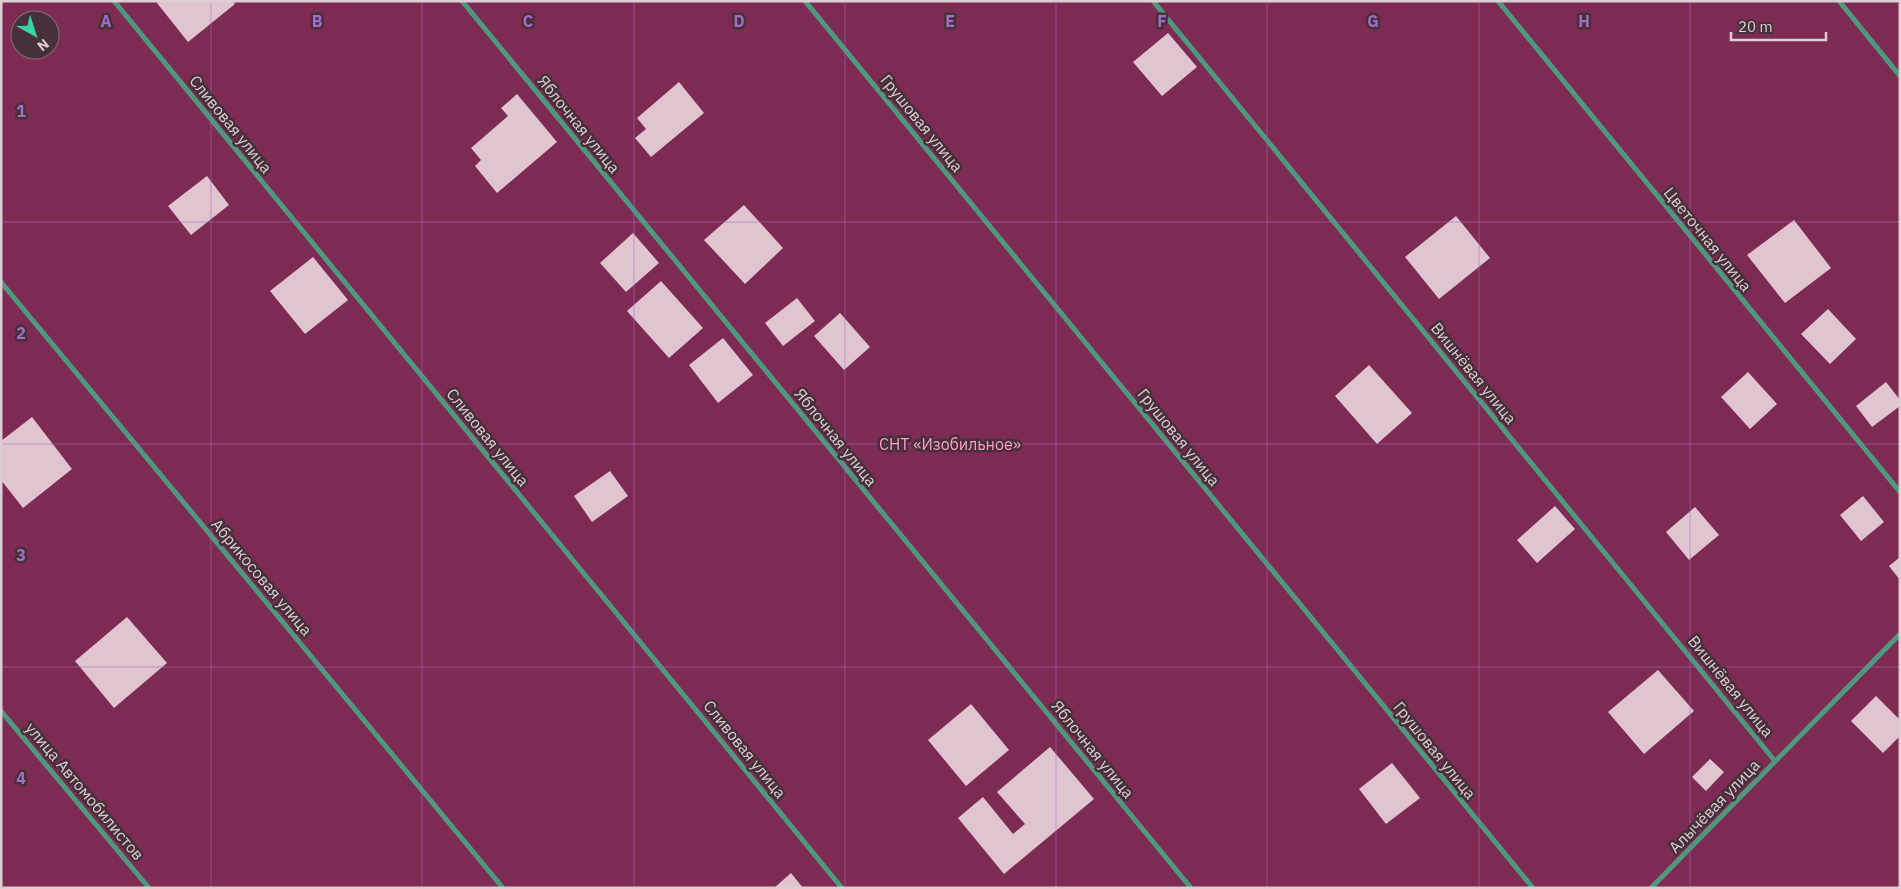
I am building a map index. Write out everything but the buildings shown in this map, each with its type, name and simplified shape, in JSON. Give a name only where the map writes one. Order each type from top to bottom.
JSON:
[{"type":"street","name":"Сливовая улица","points":[[114,1],[842,888]]},
{"type":"street","name":"Яблочная улица","points":[[462,1],[1191,888]]},
{"type":"street","name":"Грушовая улица","points":[[805,1],[1532,888]]},
{"type":"street","name":"Вишнёвая улица","points":[[1153,1],[1775,760]]},
{"type":"street","name":"Цветочная улица","points":[[1498,1],[1900,492]]},
{"type":"street","points":[[1839,1],[1900,76]]},
{"type":"street","name":"Абрикосовая улица","points":[[1,282],[504,888]]},
{"type":"street","name":"Алычёвая улица","points":[[1651,888],[1900,634]]},
{"type":"street","name":"улица Автомобилистов","points":[[1,711],[149,888]]},
{"type":"green space","name":"СНТ «Изобильное»","points":[[1,1],[1900,1],[1900,888],[1,888]]}]
